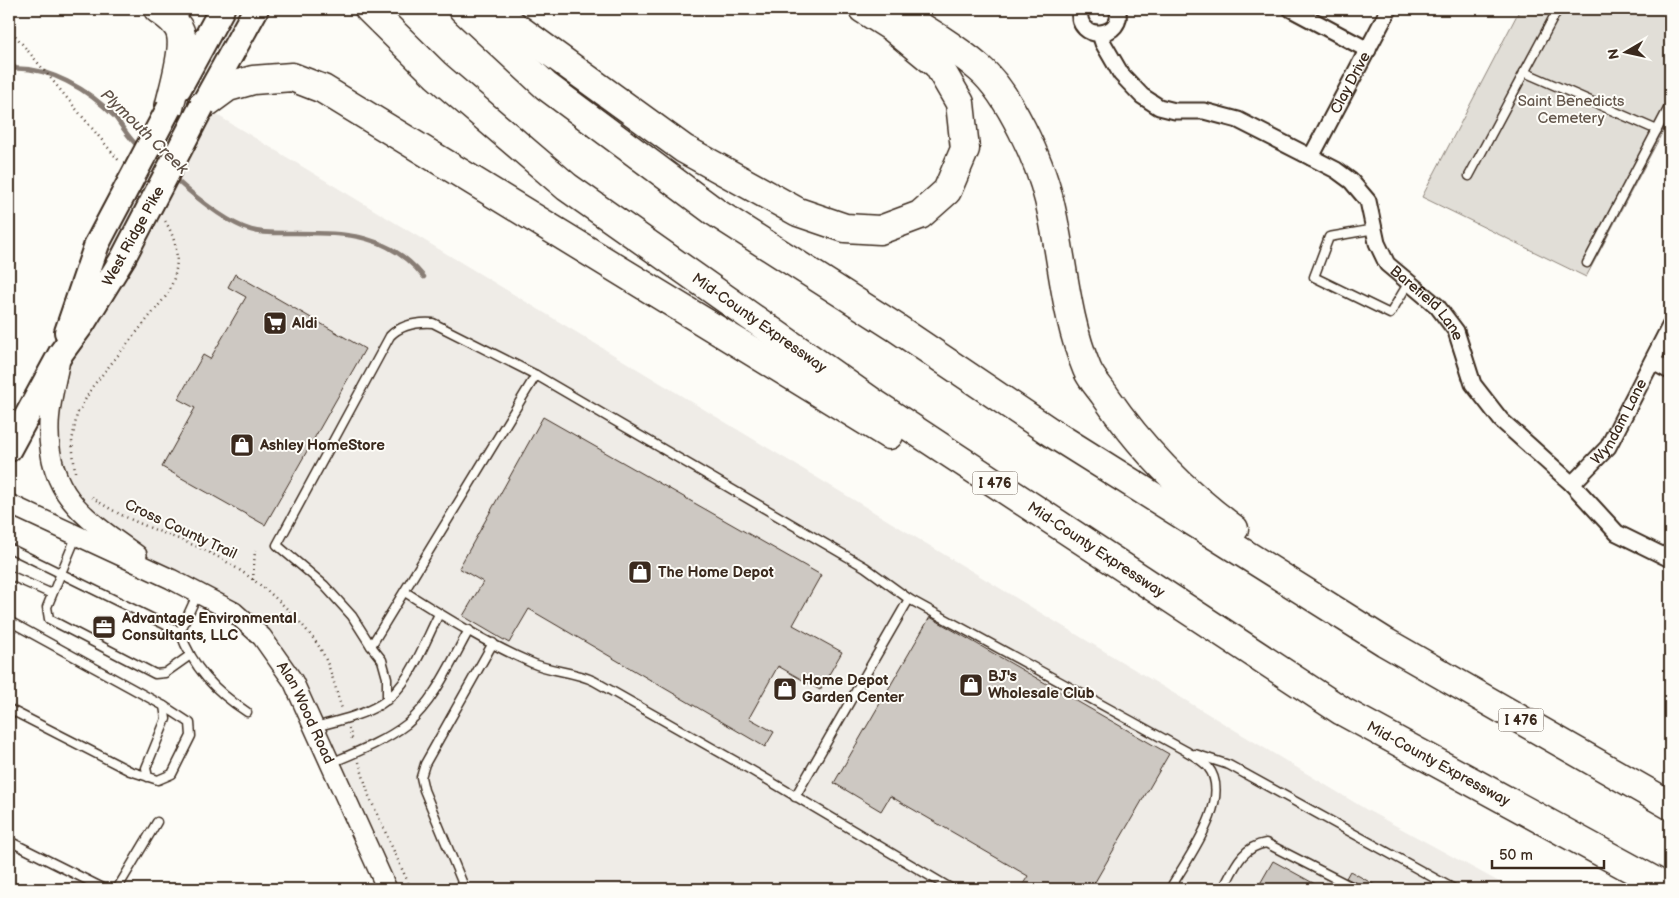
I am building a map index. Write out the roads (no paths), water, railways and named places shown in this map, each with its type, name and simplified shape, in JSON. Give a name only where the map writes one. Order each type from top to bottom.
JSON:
[{"type":"highway","points":[[158,9],[171,18],[181,34],[174,94]]},
{"type":"highway","name":"Mid-County Expressway","points":[[369,9],[436,75],[567,187],[872,402],[1342,711],[1669,889]]},
{"type":"highway","name":"I 476","points":[[463,9],[546,86],[715,212],[895,328],[1052,433],[1386,642],[1670,805]]},
{"type":"highway","points":[[491,9],[684,150],[798,212],[845,228],[880,230],[920,215],[947,191],[965,149],[960,103],[938,65],[893,28],[863,9]]},
{"type":"highway","points":[[891,9],[933,34],[981,69],[1008,104],[1030,148],[1049,199],[1067,305],[1088,370],[1122,420],[1181,487],[1229,526],[1386,642]]},
{"type":"highway","points":[[202,106],[228,87],[253,80],[292,77],[324,89],[1342,711]]},
{"type":"main road","name":"West Ridge Pike","points":[[60,353],[70,318],[98,244],[174,94],[222,9]]},
{"type":"main road","name":"West Ridge Pike","points":[[9,449],[60,353],[83,323],[123,258],[202,106],[256,9]]},
{"type":"street","points":[[1080,9],[1080,21],[1084,27],[1090,32],[1100,34],[1112,29],[1117,22],[1117,9]]},
{"type":"street","points":[[1291,9],[1368,50]]},
{"type":"street","name":"Clay Drive","points":[[1311,157],[1389,9]]},
{"type":"street","name":"Barefield Lane","points":[[1100,34],[1103,43],[1121,74],[1142,96],[1159,107],[1175,111],[1204,111],[1238,120],[1336,170],[1361,191],[1368,201],[1378,243],[1387,264],[1437,306],[1456,331],[1473,384],[1496,413],[1572,484],[1617,533],[1670,559]]},
{"type":"street","name":"Wyndam Lane","points":[[1572,484],[1608,447],[1670,326]]},
{"type":"street","points":[[60,353],[49,424],[50,450],[58,482],[81,513],[170,579]]},
{"type":"street","points":[[1653,362],[1670,371]]},
{"type":"street","name":"Alan Wood Road","points":[[9,504],[198,593],[234,612],[262,637],[293,681],[387,889]]},
{"type":"lane","points":[[1469,176],[1558,9]]},
{"type":"lane","points":[[1524,72],[1657,130]]},
{"type":"lane","points":[[1587,263],[1670,106]]},
{"type":"lane","points":[[1375,229],[1329,237],[1314,277],[1390,314],[1408,282]]},
{"type":"lane","points":[[387,700],[385,667],[352,616],[338,599],[306,568],[276,545],[390,336],[396,330],[416,322],[433,322],[536,375],[865,567],[909,599],[1201,760],[1209,768],[1214,784],[1214,808],[1212,815],[1170,889]]},
{"type":"lane","points":[[371,646],[536,375]]},
{"type":"lane","points":[[76,537],[60,571],[47,607],[50,619],[155,674],[165,673],[189,656]]},
{"type":"lane","points":[[9,548],[60,571],[180,632],[189,656],[223,696],[246,712]]},
{"type":"lane","points":[[9,575],[52,594]]},
{"type":"lane","points":[[405,592],[439,614],[532,664],[579,675],[594,681],[952,889]]},
{"type":"lane","points":[[180,632],[198,593]]},
{"type":"lane","points":[[795,797],[909,599]]},
{"type":"lane","points":[[314,727],[367,711],[387,700],[410,671],[439,614]]},
{"type":"lane","points":[[9,621],[164,706],[190,723],[190,736],[172,774],[158,780],[130,771],[9,708]]},
{"type":"lane","points":[[330,764],[407,724],[424,706],[469,630]]},
{"type":"lane","points":[[465,889],[424,790],[421,777],[425,764],[492,643]]},
{"type":"lane","points":[[148,777],[146,768],[166,718],[164,706]]},
{"type":"lane","points":[[1186,751],[1229,765],[1454,889]]},
{"type":"lane","points":[[117,889],[157,822]]},
{"type":"lane","points":[[9,841],[105,889]]},
{"type":"lane","points":[[1223,889],[1244,852],[1255,845],[1266,843],[1356,889]]},
{"type":"waterway","name":"Plymouth Creek","points":[[9,61],[15,68]]},
{"type":"waterway","name":"Plymouth Creek","points":[[9,69],[38,71],[67,81],[105,107],[139,147]]},
{"type":"waterway","name":"Plymouth Creek","points":[[173,177],[210,208],[251,230],[274,233],[333,234],[366,239],[382,244],[397,252],[424,277]]},
{"type":"place","name":"Aldi","points":[[275,323]]},
{"type":"place","name":"Ashley HomeStore","points":[[242,445]]},
{"type":"place","name":"The Home Depot","points":[[640,572]]},
{"type":"place","name":"Advantage Environmental Consultants, LLC","points":[[104,627]]},
{"type":"place","name":"BJ's Wholesale Club","points":[[971,685]]},
{"type":"place","name":"Home Depot Garden Center","points":[[785,689]]},
{"type":"park label","name":"Saint Benedicts Cemetery","points":[[1571,110]]}]
